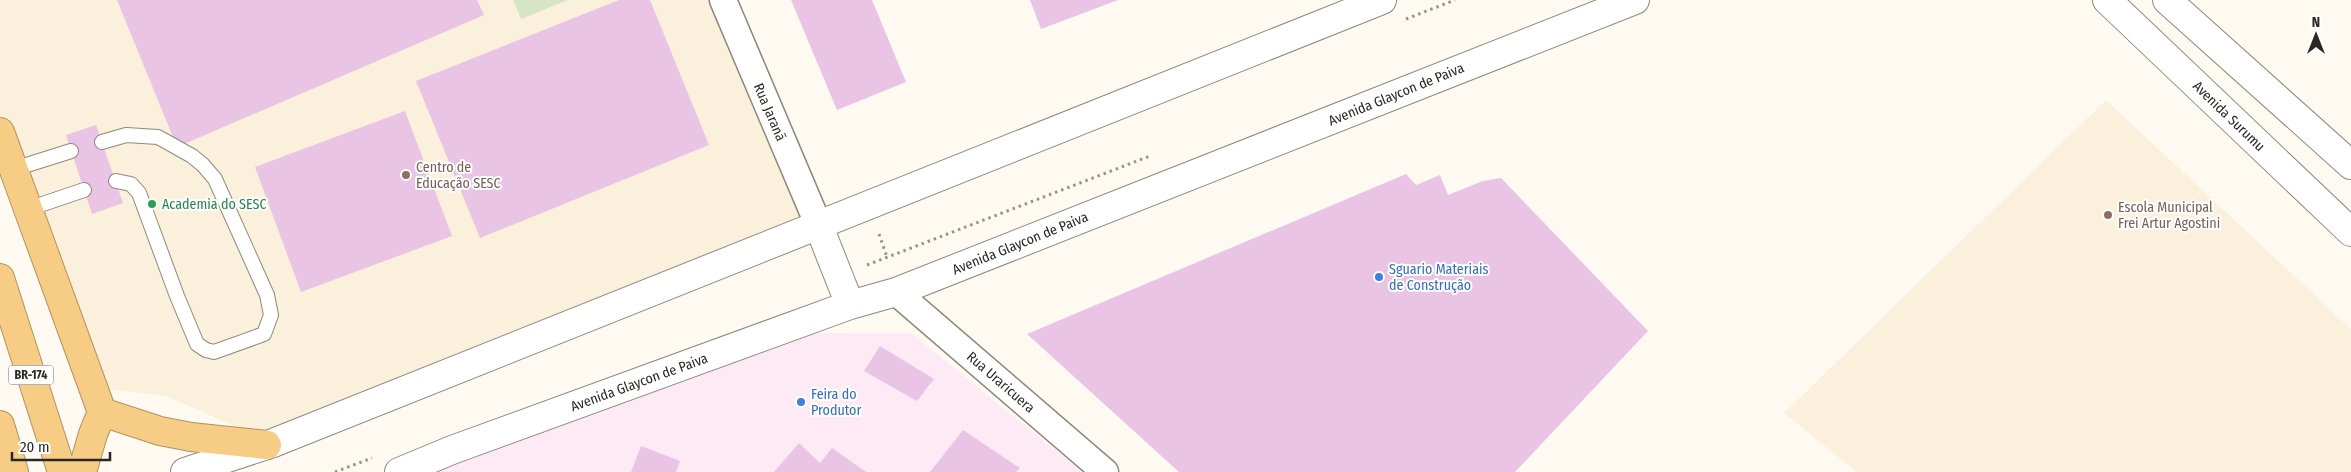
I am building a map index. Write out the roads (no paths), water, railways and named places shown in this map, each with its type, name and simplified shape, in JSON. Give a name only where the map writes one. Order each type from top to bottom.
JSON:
[{"type":"highway","points":[[0,132],[102,412],[93,434],[82,472]]},
{"type":"highway","name":"BR-174","points":[[0,278],[62,472]]},
{"type":"highway","points":[[102,412],[160,431],[192,437],[267,445]]},
{"type":"highway","points":[[0,425],[14,472]]},
{"type":"main road","points":[[186,472],[267,445],[1382,0]]},
{"type":"main road","name":"Avenida Glaycon de Paiva","points":[[390,463],[452,450],[850,305],[896,292],[1635,0]]},
{"type":"main road","name":"Avenida Surumu","points":[[2107,0],[2351,232]]},
{"type":"main road","points":[[2167,0],[2351,166]]},
{"type":"main road","points":[[818,224],[850,305]]},
{"type":"street","name":"Rua Jaranã","points":[[723,0],[818,224]]},
{"type":"street","name":"Rua Uraricuera","points":[[896,292],[1105,472]]},
{"type":"lane","points":[[102,142],[126,135],[158,137],[192,156],[215,178],[267,295],[272,315],[264,334],[214,352],[206,350],[197,344],[139,193],[131,184],[116,181]]},
{"type":"lane","points":[[14,169],[71,152]]},
{"type":"lane","points":[[28,209],[84,190]]},
{"type":"place","name":"Centro de Educação SESC","points":[[406,175]]},
{"type":"place","name":"Academia do SESC","points":[[152,204]]},
{"type":"place","name":"Escola Municipal Frei Artur Agostini","points":[[2108,215]]},
{"type":"place","name":"Sguario Materiais de Construção","points":[[1379,277]]},
{"type":"place","name":"Feira do Produtor","points":[[801,402]]}]
